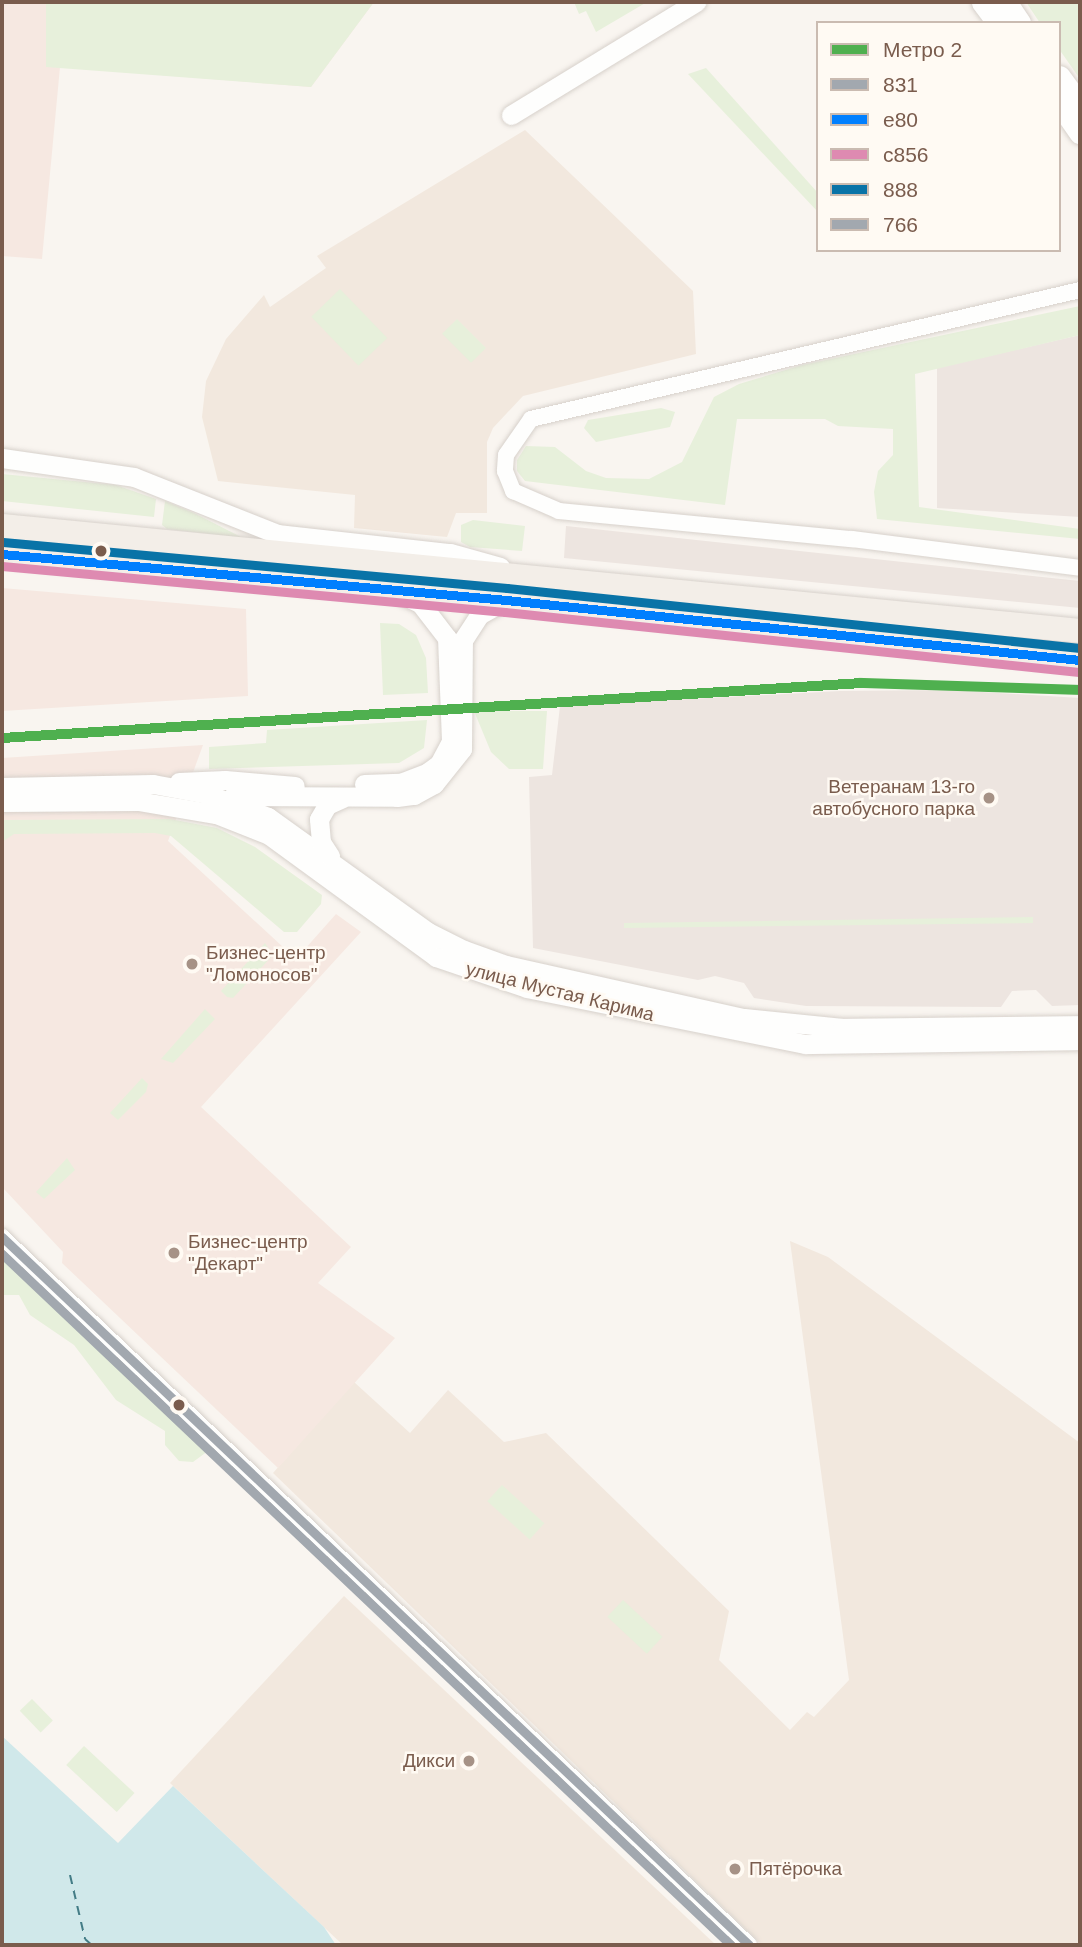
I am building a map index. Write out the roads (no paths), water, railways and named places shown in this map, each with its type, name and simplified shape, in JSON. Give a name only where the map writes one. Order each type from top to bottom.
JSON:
[{"type":"main road","points":[[983,2],[997,21]]},
{"type":"main road","points":[[1005,2],[1018,21]]},
{"type":"main road","points":[[1061,80],[1080,106]]},
{"type":"main road","points":[[1061,105],[1080,132]]},
{"type":"main road","points":[[2,526],[1080,631]]},
{"type":"main road","points":[[2,554],[506,600],[1080,660]]},
{"type":"street","points":[[511,115],[696,2]]},
{"type":"street","points":[[1080,290],[531,419],[506,455],[505,471],[513,491],[559,511],[852,539],[1080,568]]},
{"type":"street","points":[[2,458],[134,477],[277,534],[450,553],[551,581]]},
{"type":"street","points":[[2,787],[153,784],[225,779],[282,786],[400,783],[428,772],[447,752],[451,741],[447,638],[420,603],[390,589]]},
{"type":"street","points":[[153,784],[260,805],[414,795],[447,772],[462,749],[463,640],[479,615],[506,600]]},
{"type":"street","points":[[260,805],[282,786]]},
{"type":"street","points":[[138,801],[206,794]]},
{"type":"street","points":[[333,859],[321,842],[319,819],[327,805],[346,798]]},
{"type":"street","name":"улица Мустая Карима","points":[[2,802],[138,801],[216,814],[269,835],[419,947],[457,967],[502,982],[805,1044],[1080,1040]]},
{"type":"street","points":[[260,805],[269,835]]},
{"type":"street","name":"улица Мустая Карима","points":[[260,805],[428,932],[496,963],[744,1018],[842,1028],[1080,1025]]},
{"type":"street","points":[[2,1237],[748,1945]]},
{"type":"water","points":[[2,1736],[118,1843],[173,1786],[324,1927],[336,1945],[2,1945]]},
{"type":"metro line","name":"2","points":[[2,738],[861,683],[1080,690]]},
{"type":"place","name":"Ветеранам 13-го автобусного парка","points":[[989,798]]},
{"type":"place","name":"Бизнес-центр \"Ломоносов\"","points":[[192,964]]},
{"type":"place","name":"Бизнес-центр \"Декарт\"","points":[[174,1253]]},
{"type":"place","name":"Дикси","points":[[469,1761]]},
{"type":"place","name":"Пятёрочка","points":[[735,1869]]}]
